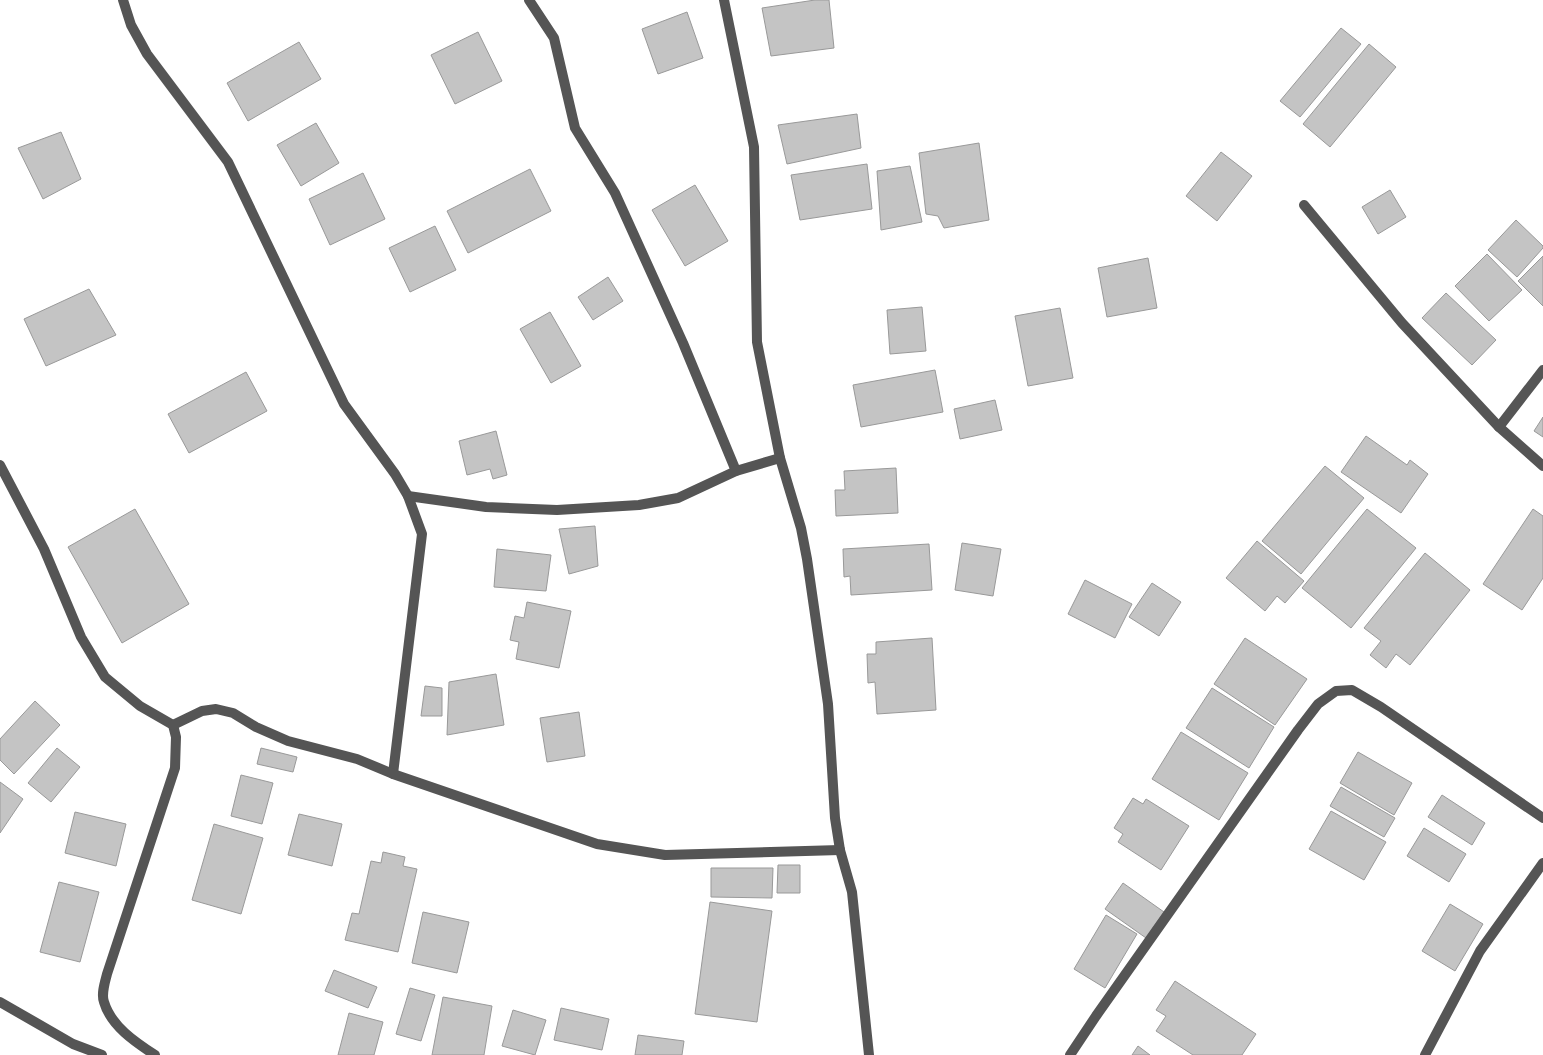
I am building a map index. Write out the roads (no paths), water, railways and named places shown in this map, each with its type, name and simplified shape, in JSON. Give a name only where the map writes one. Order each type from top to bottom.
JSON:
[{"type":"street","points":[[529,0],[554,38],[575,128],[615,192],[683,343],[736,471]]},
{"type":"street","points":[[724,0],[754,147],[757,342],[780,458],[801,528],[807,559],[828,704],[834,818],[840,850],[852,892],[869,1055]]},
{"type":"street","points":[[126,1],[130,25],[147,54],[228,162],[344,404],[395,474],[408,496],[422,534],[393,774]]},
{"type":"street","points":[[1304,205],[1402,323],[1499,427],[1543,466]]},
{"type":"street","points":[[1499,427],[1543,370]]},
{"type":"street","points":[[408,496],[486,507],[557,510],[640,505],[678,498],[736,471],[780,458]]},
{"type":"street","points":[[0,465],[44,549],[81,637],[105,677],[140,706],[173,726],[176,737],[175,768],[106,974],[103,1000],[111,1017],[128,1037],[155,1055]]},
{"type":"street","points":[[1070,1055],[1298,730],[1318,704],[1336,691],[1352,690],[1374,703],[1543,818]]},
{"type":"street","points":[[173,726],[202,712],[216,709],[233,713],[256,727],[288,741],[356,759],[393,774],[597,844],[665,855],[840,850]]},
{"type":"street","points":[[1430,1053],[1480,950],[1543,863]]},
{"type":"street","points":[[0,1002],[73,1044],[102,1055]]}]
